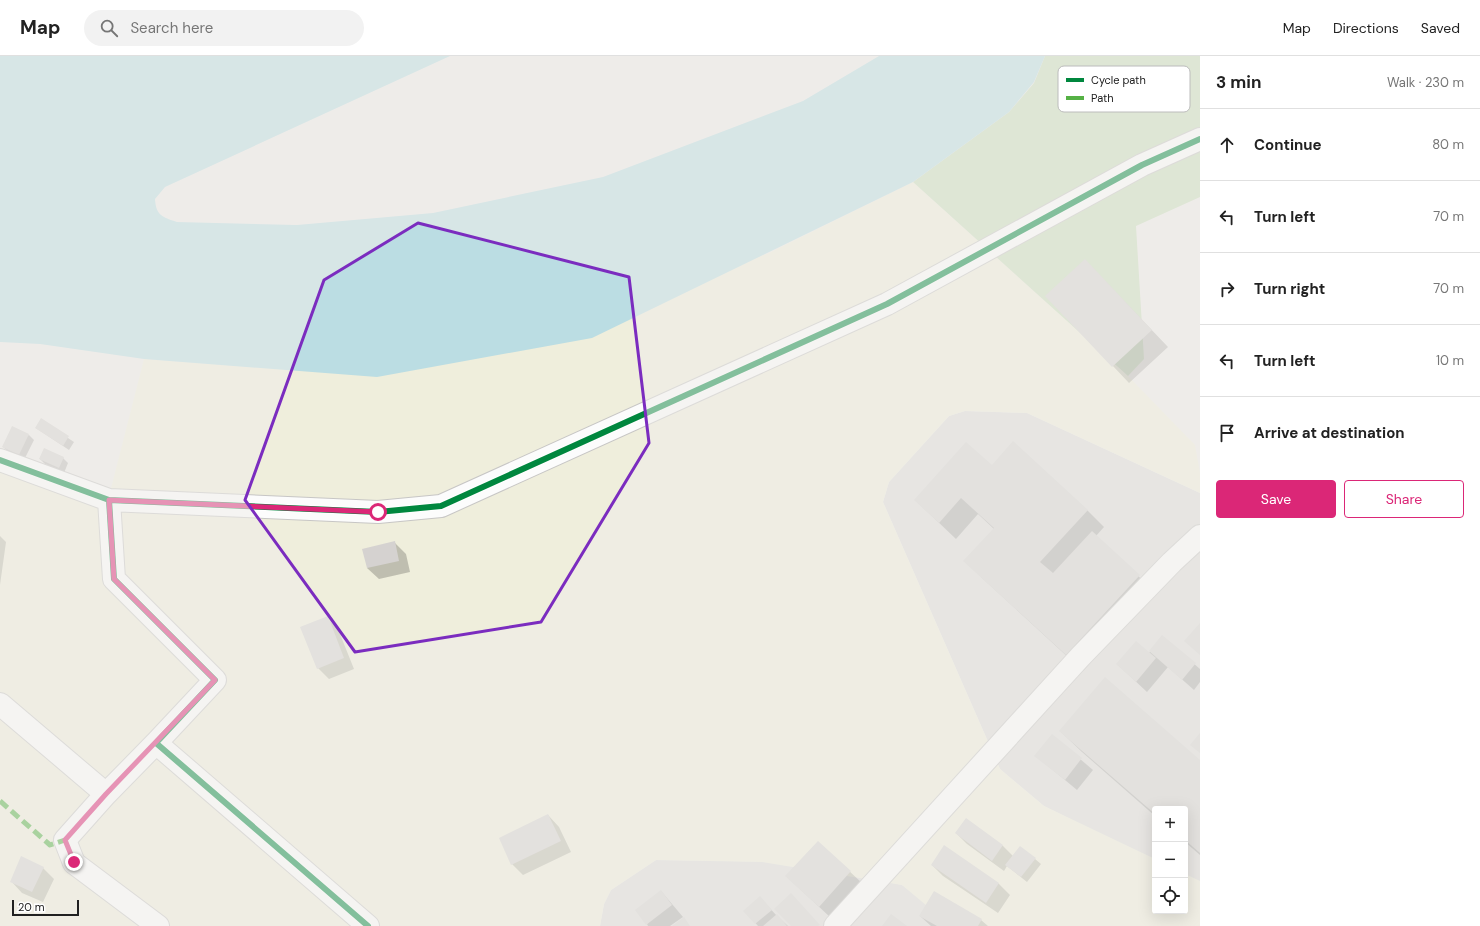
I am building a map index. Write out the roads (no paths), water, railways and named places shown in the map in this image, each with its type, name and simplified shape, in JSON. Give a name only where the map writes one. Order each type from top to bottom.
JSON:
[{"type":"street","points":[[0,460],[109,500],[378,512],[441,506],[887,304],[1142,165],[1200,139]]},
{"type":"street","points":[[109,500],[114,579],[215,680],[106,794],[65,840],[74,862],[158,926]]},
{"type":"street","points":[[835,926],[1080,657],[1172,562],[1200,536]]},
{"type":"street","points":[[0,704],[106,794]]},
{"type":"street","points":[[156,743],[368,926]]},
{"type":"water","points":[[0,56],[450,56],[165,187],[155,199],[158,212],[167,219],[177,222],[297,225],[433,213],[603,177],[803,101],[879,56],[1045,56],[1034,82],[1009,112],[913,182],[592,338],[377,377],[144,359],[40,344],[0,342]]}]
